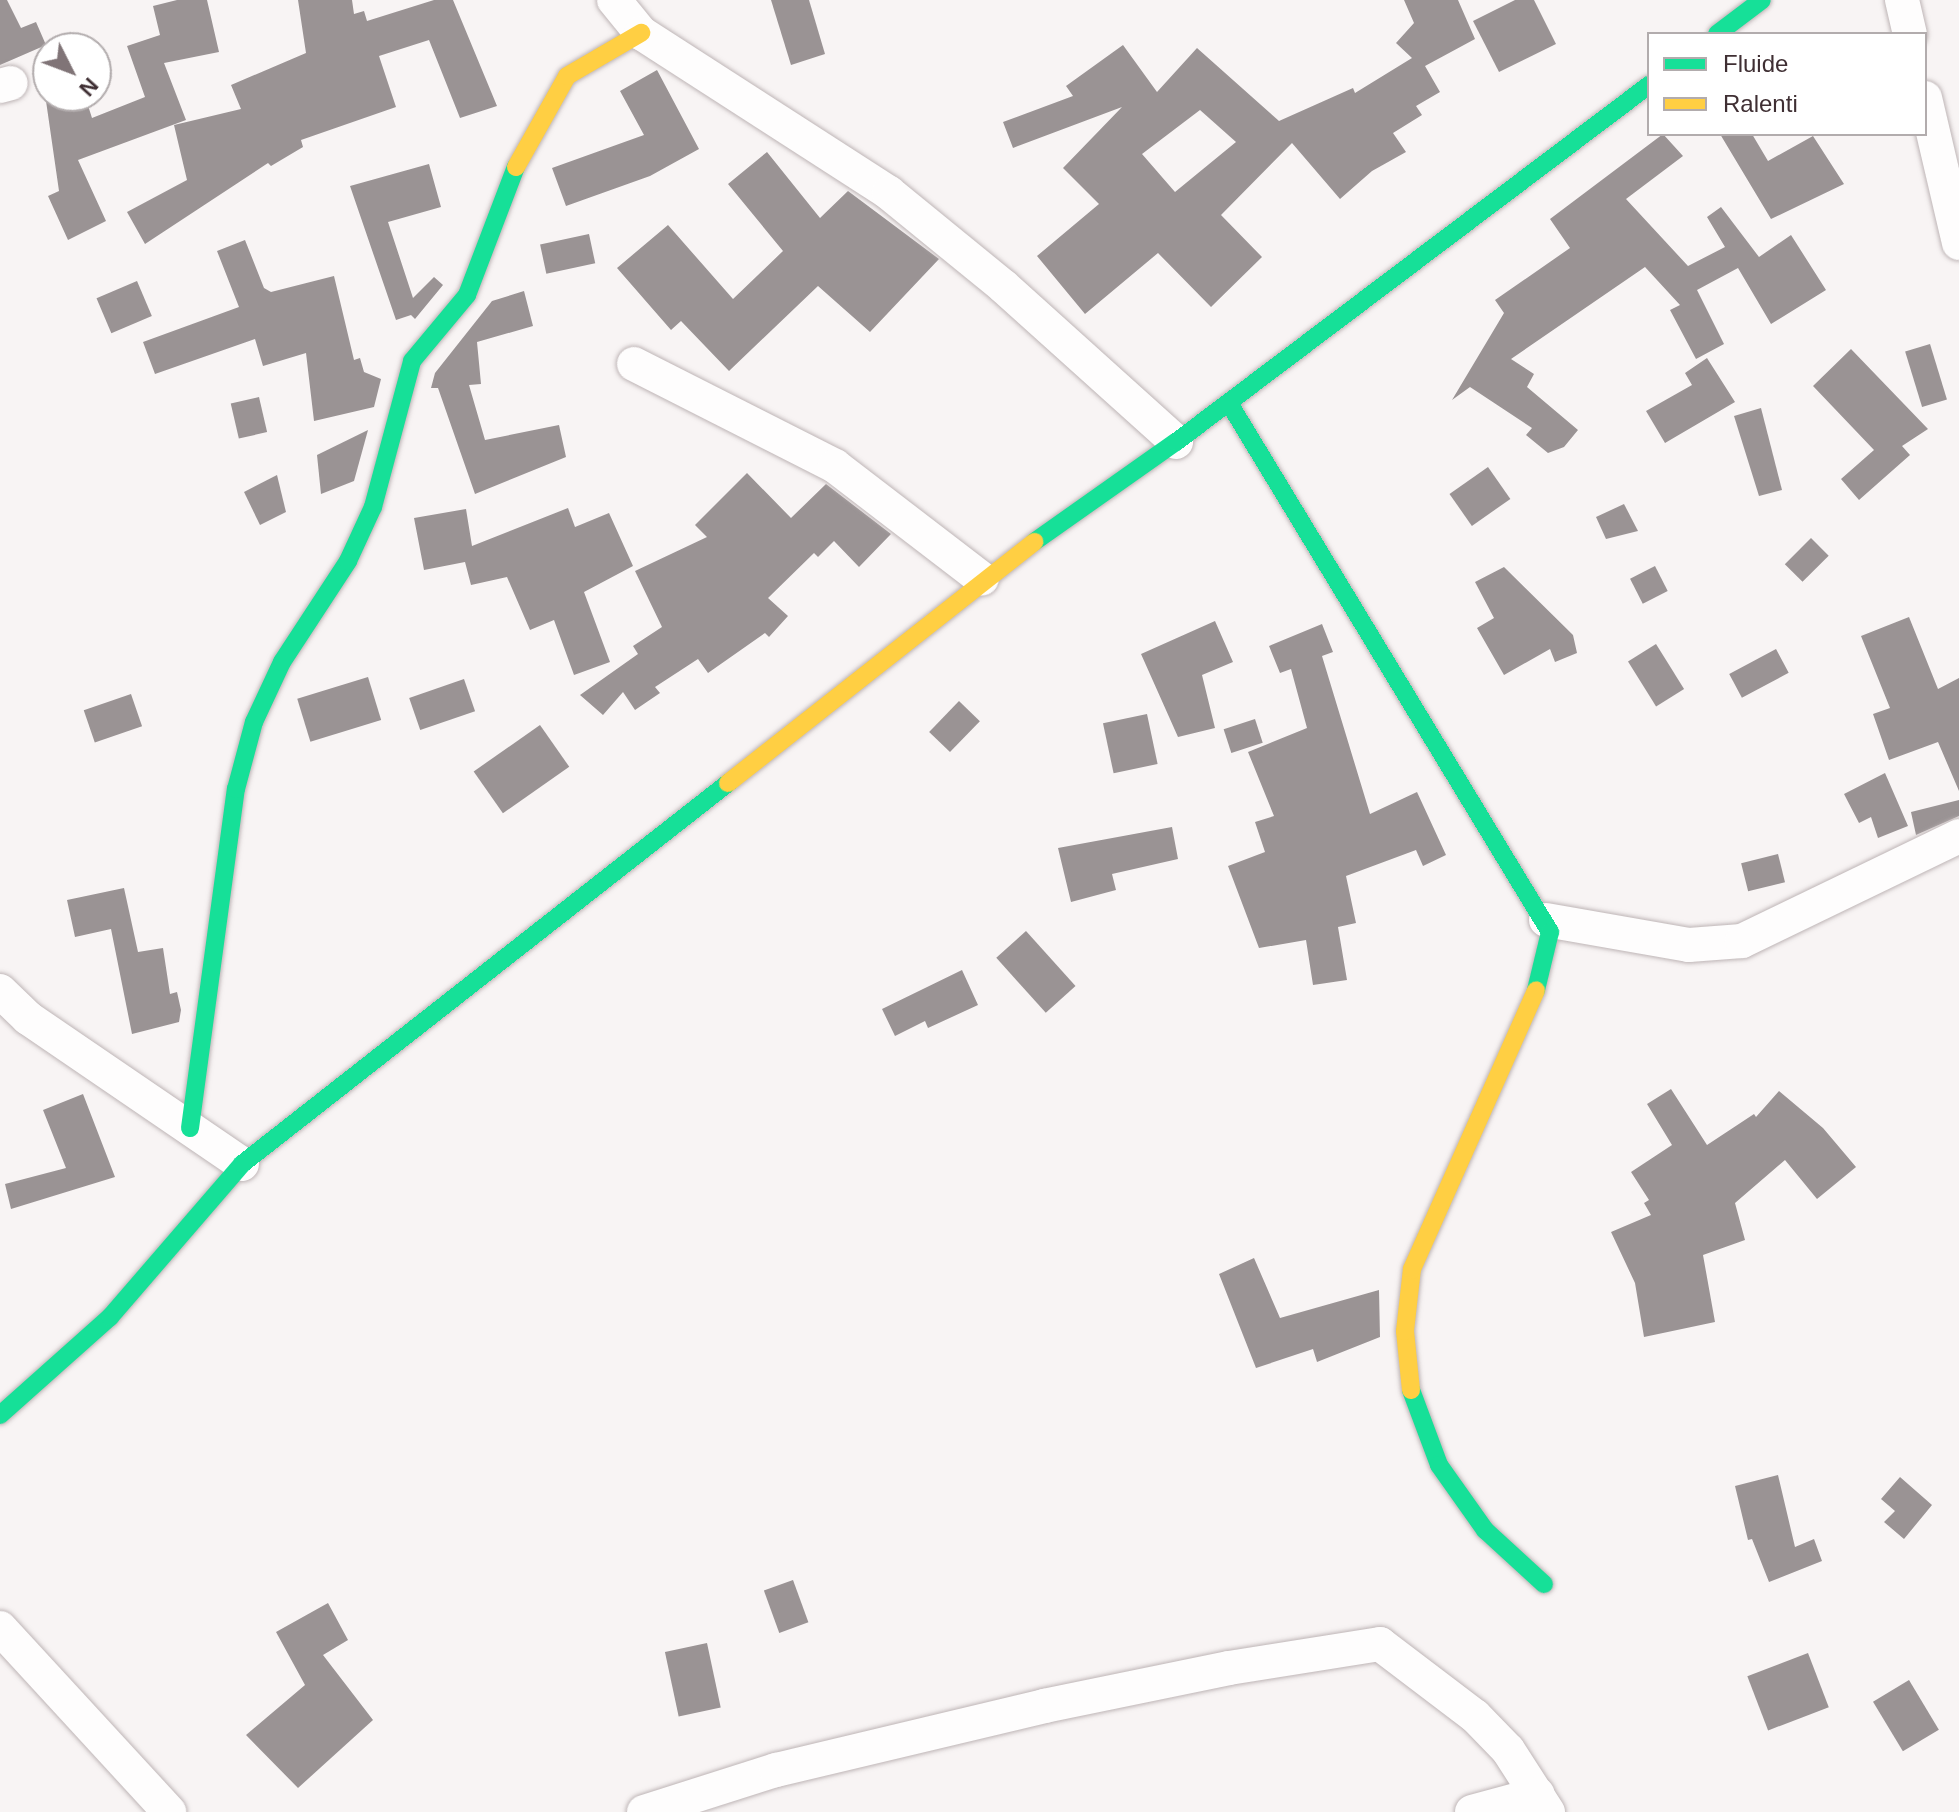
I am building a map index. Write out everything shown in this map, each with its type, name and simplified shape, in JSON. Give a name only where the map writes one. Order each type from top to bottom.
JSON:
[{"type":"street","points":[[614,0],[641,33],[889,193],[1003,286],[1176,442]]},
{"type":"street","points":[[1720,32],[1762,0]]},
{"type":"street","points":[[1902,0],[1910,32]]},
{"type":"street","points":[[190,1128],[236,789],[254,722],[282,662],[348,561],[373,507],[412,361],[467,295],[518,161],[546,108],[567,76],[601,52],[641,33]]},
{"type":"street","points":[[0,1415],[110,1317],[242,1164],[543,932],[982,579],[1229,403],[1647,87]]},
{"type":"street","points":[[1927,107],[1959,243]]},
{"type":"street","points":[[634,364],[835,466],[982,579]]},
{"type":"street","points":[[1229,403],[1546,920],[1551,946],[1532,1009],[1412,1269],[1405,1331],[1411,1395],[1439,1465],[1485,1530],[1544,1584]]},
{"type":"street","points":[[1546,920],[1689,945],[1742,941],[1959,836]]},
{"type":"street","points":[[0,991],[28,1018],[242,1164]]},
{"type":"street","points":[[0,1628],[169,1812]]},
{"type":"street","points":[[644,1812],[776,1770],[1044,1706],[1229,1668],[1380,1644],[1475,1716],[1508,1750],[1543,1803],[1472,1812]]},
{"type":"building","points":[[0,0],[7,0],[21,28],[36,22],[40,32],[32,32],[32,51],[0,65]]},
{"type":"building","points":[[177,0],[207,0],[219,52],[164,63],[186,120],[78,160],[106,221],[68,240],[48,196],[59,191],[48,112],[90,112],[92,118],[145,97],[127,46],[160,35],[153,6]]},
{"type":"building","points":[[298,0],[352,0],[354,14],[364,11],[367,21],[434,0],[453,0],[497,106],[460,118],[429,40],[379,56],[396,107],[301,140],[303,147],[271,166],[268,163],[145,244],[127,212],[187,180],[174,125],[241,109],[231,85],[306,53]]},
{"type":"building","points":[[771,0],[809,0],[825,54],[791,65]]},
{"type":"building","points":[[1404,0],[1458,0],[1475,39],[1425,66],[1440,92],[1416,106],[1422,115],[1393,133],[1406,152],[1372,171],[1340,199],[1292,143],[1221,215],[1262,257],[1211,307],[1158,253],[1085,314],[1037,256],[1099,204],[1063,168],[1122,107],[1013,148],[1003,122],[1073,96],[1066,86],[1123,45],[1157,92],[1197,48],[1279,121],[1353,88],[1355,93],[1412,58],[1396,43],[1414,23]],"holes":[[[1200,110],[1236,142],[1175,192],[1142,154]]]},
{"type":"building","points":[[1515,0],[1534,0],[1556,44],[1499,72],[1473,21]]},
{"type":"building","points":[[657,70],[699,149],[650,176],[566,206],[552,168],[644,135],[620,91]]},
{"type":"building","points":[[1660,136],[1665,136],[1683,156],[1626,199],[1688,266],[1725,247],[1707,217],[1721,207],[1759,257],[1791,235],[1826,290],[1771,324],[1738,268],[1697,290],[1724,344],[1696,359],[1670,310],[1680,305],[1645,267],[1511,359],[1534,374],[1527,387],[1578,430],[1564,447],[1548,453],[1526,435],[1532,428],[1470,387],[1452,400],[1504,313],[1495,300],[1570,248],[1550,219]]},
{"type":"building","points":[[1721,136],[1753,136],[1768,161],[1813,136],[1844,184],[1771,219]]},
{"type":"building","points":[[767,152],[820,218],[848,191],[939,259],[870,332],[818,286],[729,371],[681,321],[671,330],[617,268],[668,225],[733,299],[783,251],[728,184]]},
{"type":"building","points":[[429,164],[441,207],[388,222],[413,298],[434,277],[443,285],[415,319],[411,315],[396,320],[350,186]]},
{"type":"building","points":[[589,234],[595,263],[546,274],[540,244]]},
{"type":"building","points":[[245,240],[264,288],[271,292],[334,276],[354,360],[360,358],[364,372],[381,379],[374,407],[314,421],[306,353],[263,366],[255,339],[155,374],[143,342],[239,307],[217,251]]},
{"type":"building","points":[[137,281],[152,316],[111,333],[96,298]]},
{"type":"building","points":[[524,291],[533,326],[477,342],[481,384],[469,385],[485,440],[559,425],[566,457],[475,494],[438,388],[431,388],[435,373],[492,301]]},
{"type":"building","points":[[1930,344],[1947,399],[1922,407],[1905,352]]},
{"type":"building","points":[[1851,349],[1928,429],[1902,446],[1910,455],[1859,500],[1841,479],[1874,450],[1813,386]]},
{"type":"building","points":[[1707,358],[1735,402],[1665,443],[1646,411],[1692,385],[1685,373]]},
{"type":"building","points":[[259,397],[267,432],[239,439],[231,404]]},
{"type":"building","points":[[1761,408],[1782,490],[1759,496],[1734,416]]},
{"type":"building","points":[[368,430],[354,481],[321,494],[317,455]]},
{"type":"building","points":[[1488,467],[1510,499],[1472,526],[1449,494]]},
{"type":"building","points":[[747,473],[791,518],[826,484],[891,534],[859,567],[834,541],[818,557],[814,553],[768,598],[788,616],[769,637],[765,633],[708,673],[698,659],[655,687],[660,693],[635,710],[623,692],[603,715],[580,695],[638,654],[633,646],[662,627],[635,571],[707,537],[695,525]]},
{"type":"building","points":[[277,475],[286,512],[260,525],[244,492]]},
{"type":"building","points":[[1624,504],[1638,531],[1606,539],[1596,517]]},
{"type":"building","points":[[568,508],[575,527],[609,513],[633,566],[584,592],[610,662],[574,675],[554,620],[530,630],[507,577],[471,585],[465,562],[424,570],[414,518],[466,509],[472,546]]},
{"type":"building","points":[[1811,538],[1829,556],[1803,582],[1785,564]]},
{"type":"building","points":[[1655,566],[1668,591],[1643,604],[1630,579]]},
{"type":"building","points":[[1504,567],[1573,635],[1577,653],[1555,662],[1550,649],[1504,675],[1477,628],[1494,618],[1475,582]]},
{"type":"building","points":[[1909,617],[1938,689],[1959,678],[1959,791],[1938,742],[1889,760],[1873,714],[1890,708],[1861,636]]},
{"type":"building","points":[[1215,621],[1233,662],[1202,675],[1215,728],[1178,737],[1141,654]]},
{"type":"building","points":[[1322,624],[1333,652],[1322,656],[1370,814],[1417,792],[1446,855],[1423,866],[1416,850],[1346,876],[1356,923],[1338,927],[1347,980],[1313,985],[1306,940],[1259,948],[1228,866],[1265,852],[1255,822],[1274,816],[1248,752],[1307,728],[1291,669],[1280,673],[1269,646]]},
{"type":"building","points":[[1656,644],[1684,689],[1656,706],[1628,661]]},
{"type":"building","points":[[1776,649],[1789,673],[1742,698],[1729,674]]},
{"type":"building","points":[[368,677],[381,720],[310,742],[297,699]]},
{"type":"building","points":[[464,679],[475,711],[420,730],[409,698]]},
{"type":"building","points":[[131,694],[142,726],[95,742],[84,710]]},
{"type":"building","points":[[959,701],[980,721],[950,752],[929,732]]},
{"type":"building","points":[[1147,714],[1158,764],[1114,773],[1103,723]]},
{"type":"building","points":[[1255,719],[1263,743],[1231,753],[1224,729]]},
{"type":"building","points":[[540,725],[569,767],[503,813],[474,771]]},
{"type":"building","points":[[1885,773],[1908,826],[1878,838],[1871,817],[1859,823],[1844,794]]},
{"type":"building","points":[[1959,800],[1959,816],[1916,835],[1911,812]]},
{"type":"building","points":[[1172,827],[1178,859],[1112,874],[1116,890],[1071,902],[1058,848]]},
{"type":"building","points":[[1778,854],[1785,882],[1748,891],[1741,863]]},
{"type":"building","points":[[124,888],[138,952],[163,948],[170,994],[177,992],[181,1010],[179,1022],[132,1034],[111,929],[75,937],[67,900]]},
{"type":"building","points":[[1026,931],[1076,986],[1046,1013],[996,958]]},
{"type":"building","points":[[962,970],[978,1005],[928,1028],[925,1021],[895,1036],[882,1009]]},
{"type":"building","points":[[1671,1089],[1707,1145],[1754,1114],[1756,1117],[1779,1091],[1823,1128],[1856,1167],[1817,1199],[1785,1160],[1735,1203],[1745,1240],[1703,1255],[1715,1322],[1644,1337],[1635,1283],[1611,1232],[1651,1215],[1644,1203],[1649,1200],[1631,1172],[1672,1145],[1647,1104]]},
{"type":"building","points":[[83,1094],[115,1177],[11,1209],[5,1184],[66,1168],[43,1110]]},
{"type":"building","points":[[1254,1258],[1280,1318],[1379,1290],[1380,1337],[1317,1362],[1313,1349],[1256,1368],[1219,1274]]},
{"type":"building","points":[[1778,1475],[1795,1547],[1814,1539],[1822,1561],[1769,1582],[1752,1539],[1748,1540],[1735,1486]]},
{"type":"building","points":[[1900,1477],[1932,1505],[1904,1539],[1884,1522],[1895,1511],[1881,1499]]},
{"type":"building","points":[[793,1580],[808,1622],[779,1633],[764,1591]]},
{"type":"building","points":[[328,1603],[348,1640],[323,1655],[373,1720],[298,1788],[246,1735],[305,1685],[276,1632]]},
{"type":"building","points":[[707,1643],[721,1708],[679,1716],[665,1652]]},
{"type":"building","points":[[1808,1653],[1829,1707],[1768,1730],[1747,1676]]},
{"type":"building","points":[[1909,1680],[1939,1730],[1903,1751],[1873,1702]]},
{"type":"traffic: fast","points":[[1720,32],[1762,0]]},
{"type":"traffic: fast","points":[[1034,542],[1176,442],[1647,87]]},
{"type":"traffic: fast","points":[[190,1128],[236,789],[254,722],[282,662],[348,561],[373,507],[412,361],[467,295],[516,167]]},
{"type":"traffic: fast","points":[[1229,403],[1550,932],[1536,990]]},
{"type":"traffic: fast","points":[[0,1415],[110,1317],[242,1164],[728,783]]},
{"type":"traffic: fast","points":[[1411,1390],[1439,1465],[1485,1530],[1544,1584]]},
{"type":"traffic: slow","points":[[516,167],[567,76],[641,33]]},
{"type":"traffic: slow","points":[[728,783],[1034,542]]},
{"type":"traffic: slow","points":[[1411,1390],[1405,1331],[1412,1269],[1536,990]]}]
